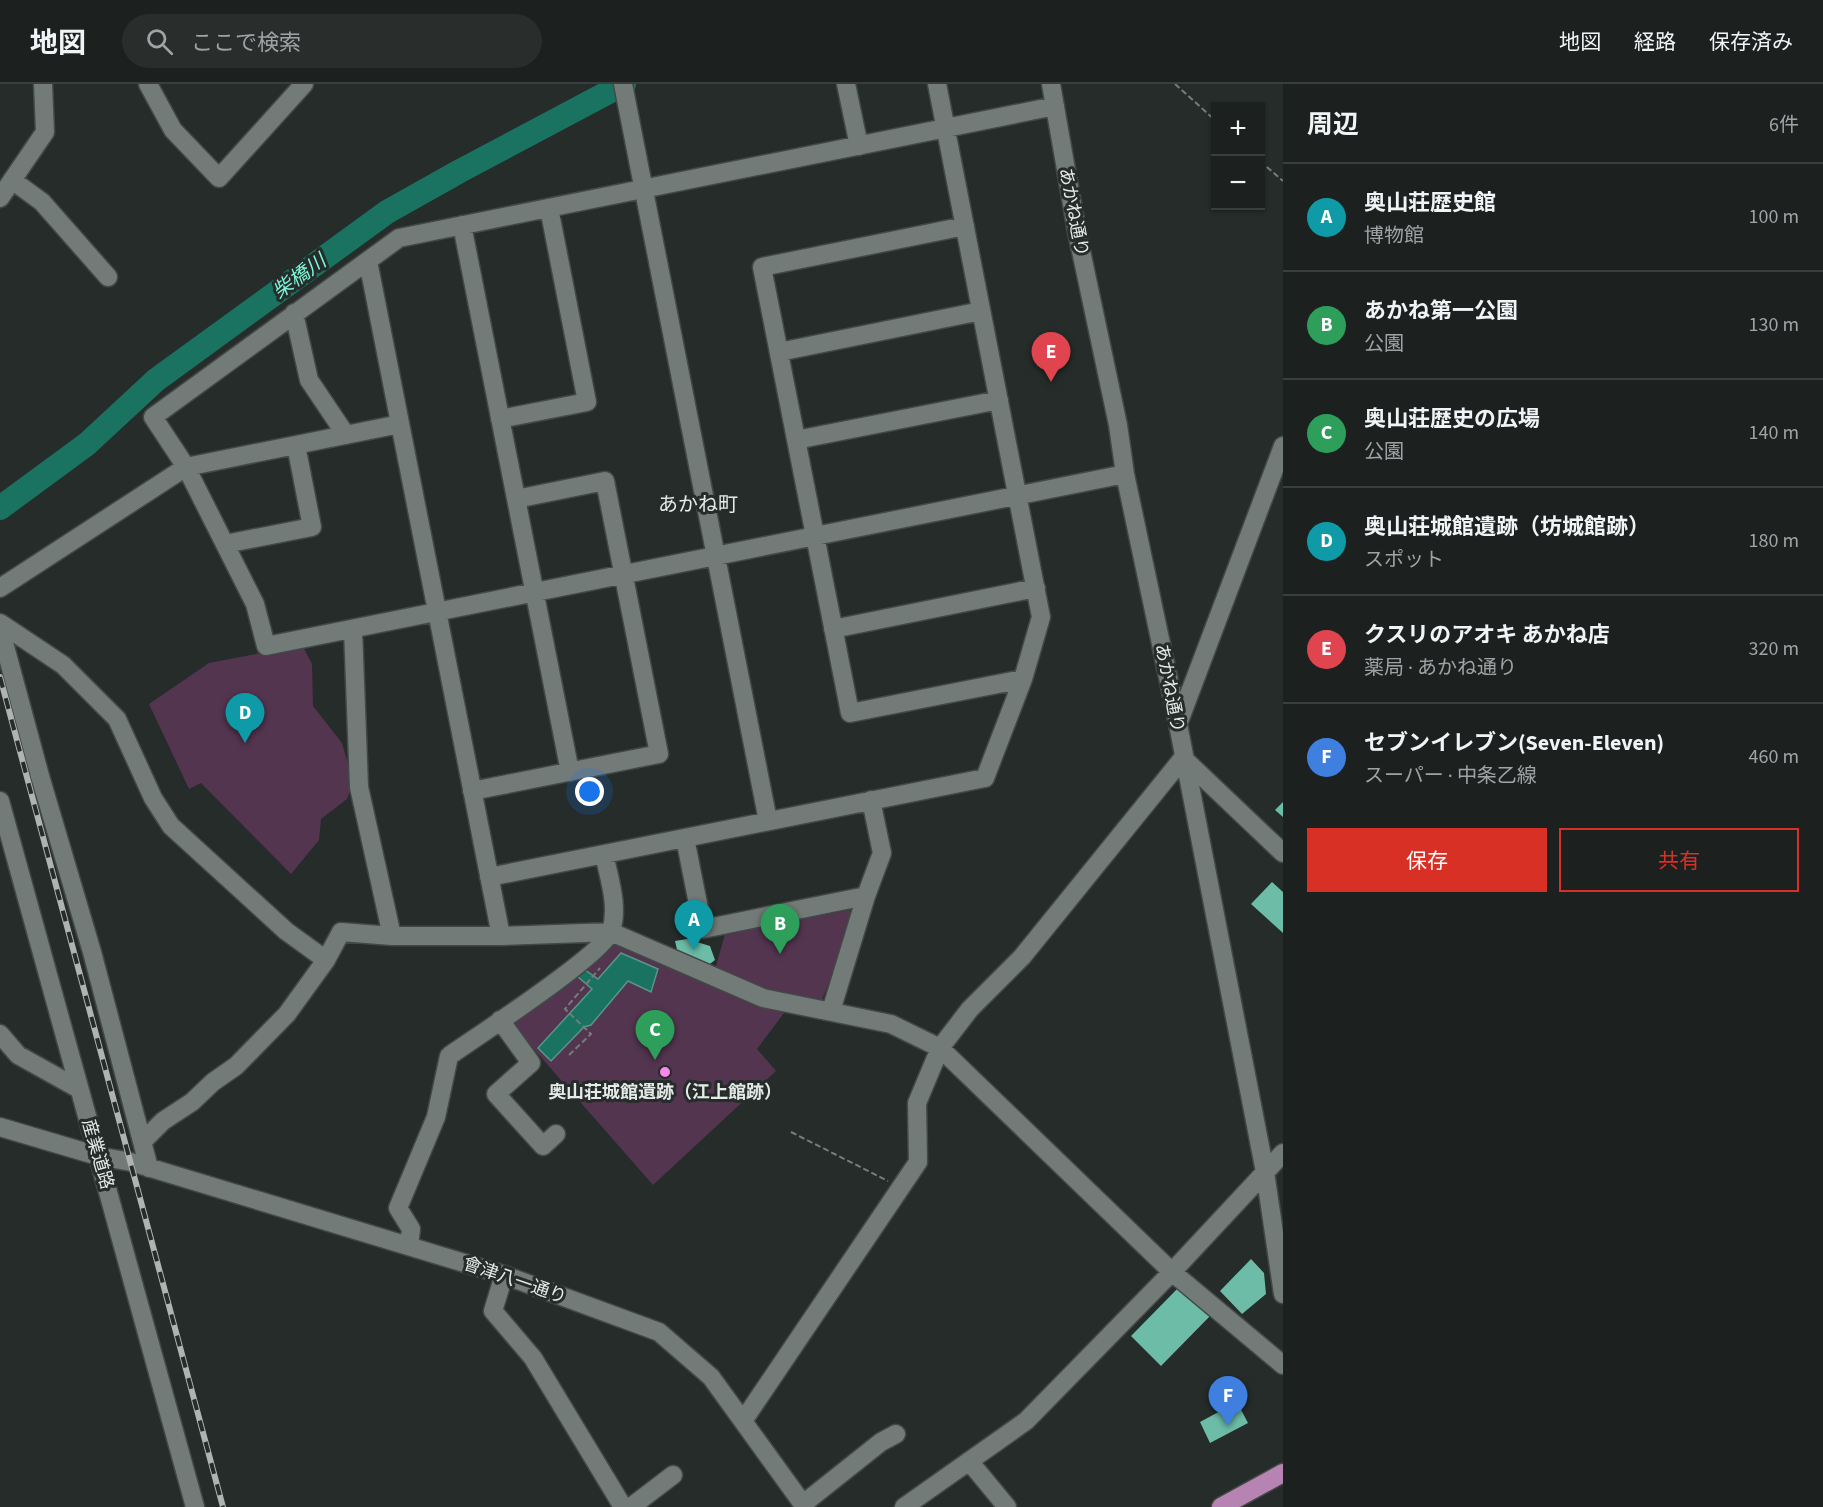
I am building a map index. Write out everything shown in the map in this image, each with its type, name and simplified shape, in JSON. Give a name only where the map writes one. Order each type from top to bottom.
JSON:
[{"type":"main road","points":[[1228,1505],[1283,1473]]},
{"type":"street","points":[[0,198],[45,132],[43,84]]},
{"type":"street","points":[[148,84],[173,130],[219,177],[304,84]]},
{"type":"street","points":[[623,84],[768,821]]},
{"type":"street","points":[[846,84],[859,146]]},
{"type":"street","points":[[489,877],[985,778],[1023,679],[1041,617],[937,84]]},
{"type":"street","name":"あかね通り","points":[[1051,84],[1077,232],[1178,724],[1265,1172],[1283,1294]]},
{"type":"street","points":[[1055,106],[399,238],[153,417],[186,467],[255,604],[266,646],[1125,474]]},
{"type":"street","points":[[12,180],[42,202],[108,277]]},
{"type":"street","points":[[500,419],[587,402],[549,208]]},
{"type":"street","points":[[462,225],[570,772]]},
{"type":"street","points":[[965,226],[762,267],[850,713],[1023,679]]},
{"type":"street","points":[[368,261],[501,936]]},
{"type":"street","points":[[779,352],[981,311]]},
{"type":"street","points":[[294,314],[309,380],[346,435]]},
{"type":"street","points":[[796,440],[999,399]]},
{"type":"street","points":[[0,588],[186,467],[400,424]]},
{"type":"street","points":[[225,544],[312,527],[296,445]]},
{"type":"street","points":[[1178,724],[1283,446]]},
{"type":"street","points":[[472,791],[658,754],[605,481],[516,499]]},
{"type":"street","points":[[833,629],[1036,588]]},
{"type":"street","points":[[0,623],[63,665],[117,719],[153,798],[171,826],[286,931],[326,960]]},
{"type":"street","points":[[0,628],[40,776],[92,952],[149,1168]]},
{"type":"street","points":[[353,628],[359,787],[392,936]]},
{"type":"street","points":[[743,1421],[918,1162],[917,1103],[940,1048],[970,1009],[1022,957],[1183,759],[1283,853]]},
{"type":"street","points":[[831,1011],[866,896],[882,853],[871,800]]},
{"type":"street","name":"産業道路","points":[[0,801],[4,838],[79,1089],[195,1507]]},
{"type":"street","points":[[685,838],[703,929],[866,896]]},
{"type":"street","points":[[409,1246],[411,1229],[398,1208],[436,1117],[448,1056],[588,957],[611,932],[614,906],[604,854]]},
{"type":"street","points":[[142,1142],[163,1120],[192,1102],[213,1082],[236,1066],[287,1014],[326,960],[341,932],[392,936],[501,936],[611,932],[763,999],[891,1024],[940,1048],[1172,1272],[1283,1365]]},
{"type":"street","points":[[500,1020],[531,1063],[496,1094],[543,1146],[556,1134]]},
{"type":"street","points":[[0,1034],[18,1055],[79,1089]]},
{"type":"street","name":"會津八一通り","points":[[0,1126],[98,1156],[122,1160],[504,1275],[660,1332],[711,1377],[804,1506]]},
{"type":"street","points":[[904,1507],[1026,1421],[1172,1272],[1283,1153]]},
{"type":"street","points":[[504,1275],[493,1311],[533,1358],[622,1507]]},
{"type":"street","points":[[804,1506],[881,1442],[896,1434]]},
{"type":"street","points":[[969,1461],[1008,1507]]},
{"type":"street","points":[[631,1507],[673,1475]]},
{"type":"path","points":[[1175,84],[1211,117]]},
{"type":"path","points":[[1265,165],[1283,181]]},
{"type":"path","points":[[569,1055],[591,1035],[565,1009],[604,964]]},
{"type":"path","points":[[791,1132],[901,1187]]},
{"type":"shaded area","points":[[302,645],[312,664],[313,706],[342,743],[353,782],[347,799],[321,819],[319,840],[291,874],[201,783],[189,789],[149,704],[209,663]]},
{"type":"shaded area","points":[[849,910],[855,916],[820,1005],[758,992],[714,973],[725,934]]},
{"type":"shaded area","points":[[617,941],[787,1009],[757,1049],[776,1071],[653,1185],[510,1022]]},
{"type":"shaded area","points":[[621,953],[658,969],[651,992],[628,981],[591,1025],[584,1027],[551,1061],[538,1048],[592,989],[577,976],[585,970],[598,979]]},
{"type":"building","points":[[1283,802],[1283,817],[1275,810]]},
{"type":"building","points":[[1272,882],[1283,892],[1283,933],[1251,904]]},
{"type":"building","points":[[687,939],[710,946],[715,960],[706,967],[678,954],[675,941]]},
{"type":"building","points":[[1251,1259],[1264,1273],[1266,1294],[1242,1314],[1220,1291]]},
{"type":"building","points":[[1181,1285],[1211,1315],[1161,1366],[1131,1336]]},
{"type":"building","points":[[1237,1402],[1248,1423],[1210,1443],[1200,1422]]},
{"type":"waterway","name":"柴橋川","points":[[0,508],[87,444],[156,380],[387,212],[624,84]]},
{"type":"railway","points":[[0,677],[223,1507]]},
{"type":"place","name":"クスリのアオキ あかね店","points":[[1051,382]]},
{"type":"place","name":"奥山荘城館遺跡（坊城館跡）","points":[[245,743]]},
{"type":"place","name":"奥山荘歴史館","points":[[694,950]]},
{"type":"place","name":"あかね第一公園","points":[[780,954]]},
{"type":"place","name":"奥山荘歴史の広場","points":[[655,1060]]},
{"type":"place","name":"奥山荘城館遺跡（江上館跡）","points":[[665,1072]]},
{"type":"place","name":"セブンイレブン(Seven-Eleven)","points":[[1228,1426]]},
{"type":"district","name":"あかね町","points":[[698,504]]}]
